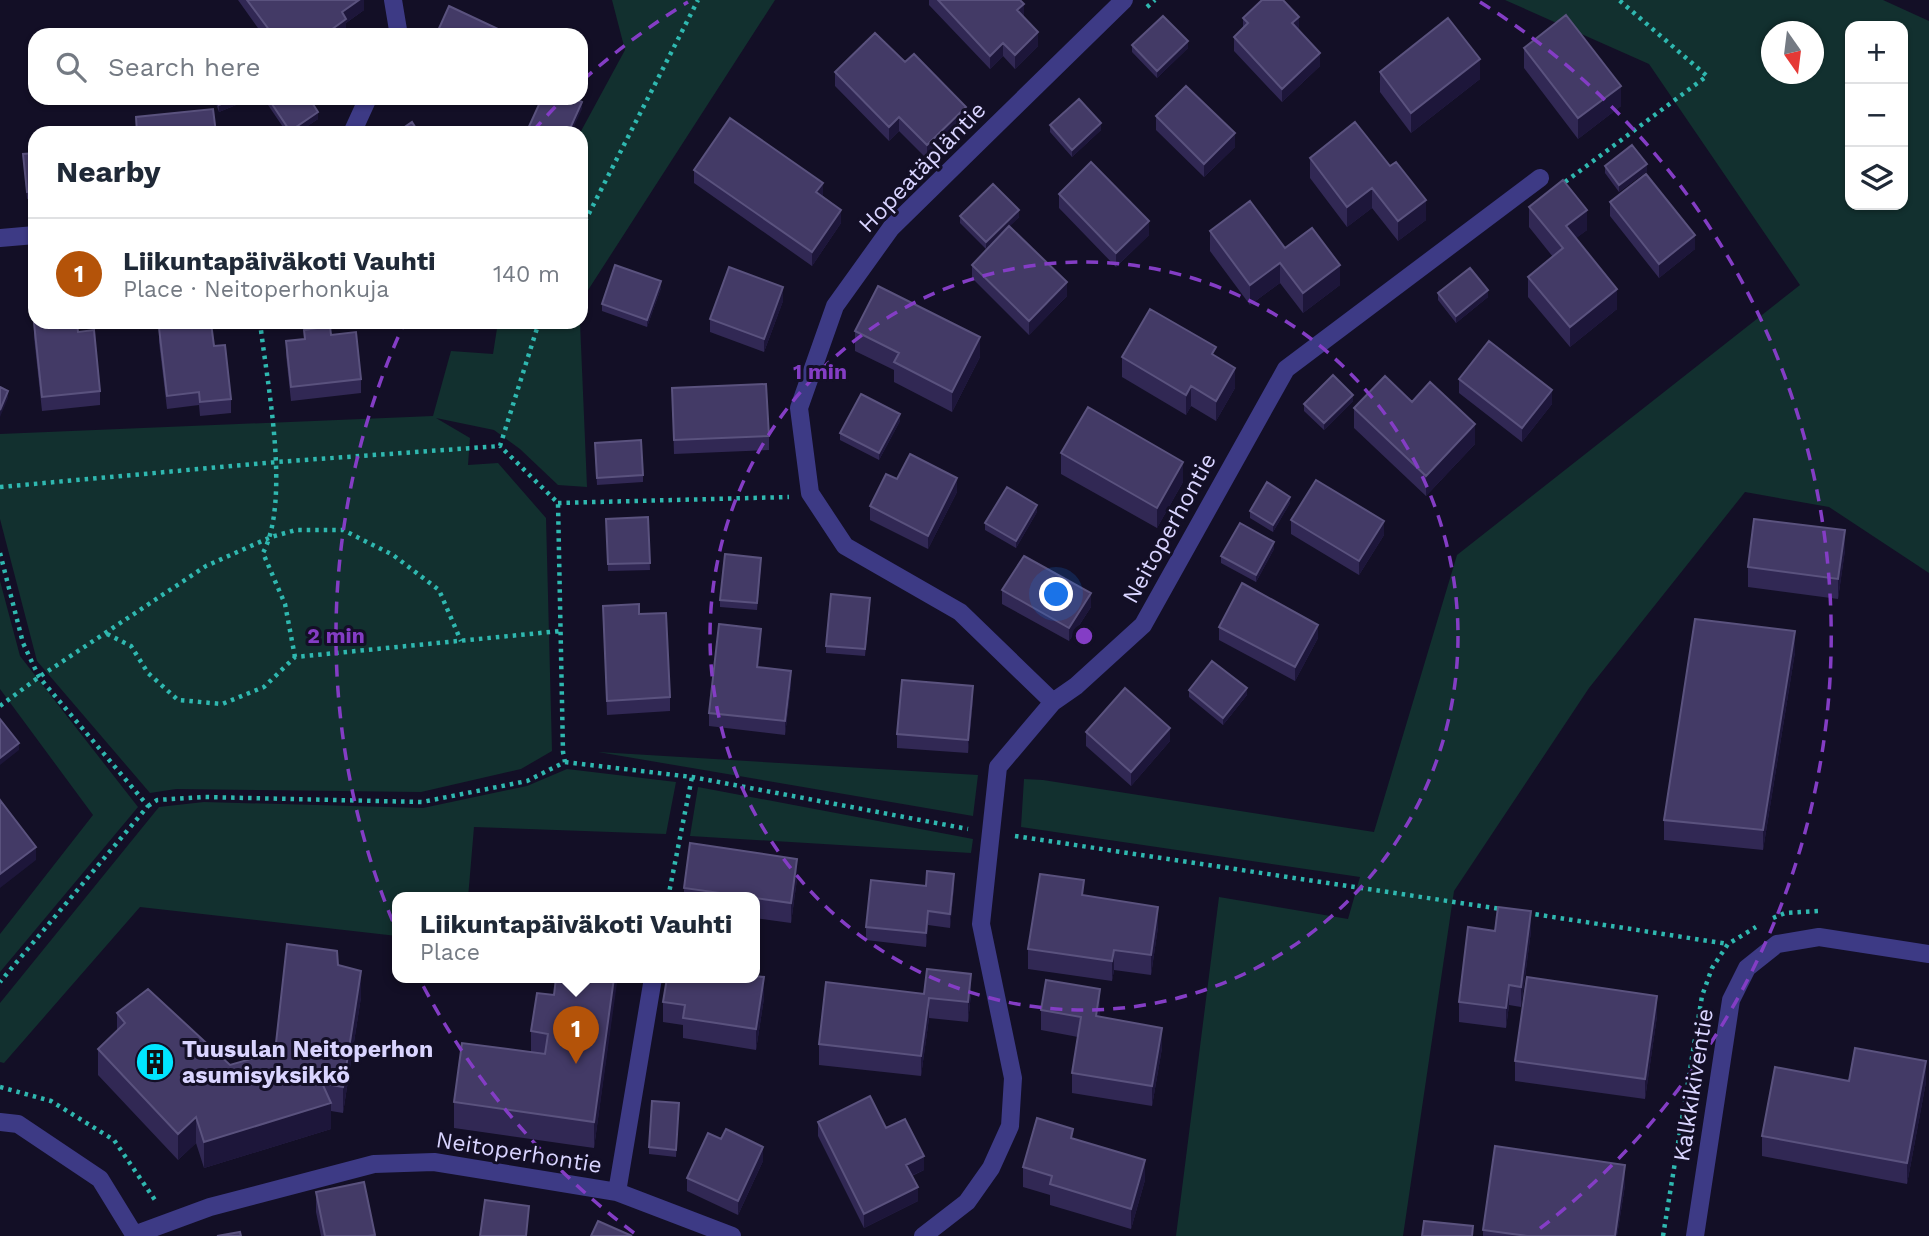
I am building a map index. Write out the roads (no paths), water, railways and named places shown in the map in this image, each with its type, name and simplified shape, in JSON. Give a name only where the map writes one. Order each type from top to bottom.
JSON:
[{"type":"street","points":[[393,0],[398,28]]},
{"type":"street","name":"Hopeatäpläntie","points":[[1054,702],[960,612],[845,546],[810,493],[799,408],[835,306],[891,228],[1124,0]]},
{"type":"street","points":[[355,126],[365,105]]},
{"type":"street","name":"Neitoperhontie","points":[[923,1236],[967,1202],[991,1168],[1010,1126],[1013,1078],[981,924],[999,767],[1054,702],[1076,686],[1143,625],[1286,369],[1540,178]]},
{"type":"street","points":[[0,238],[28,236]]},
{"type":"street","name":"Kalkkikiventie","points":[[1695,1236],[1731,1000],[1747,968],[1777,944],[1819,937],[1929,954]]},
{"type":"street","points":[[617,1192],[652,983]]},
{"type":"street","points":[[0,1122],[18,1124],[100,1179],[134,1236]]},
{"type":"street","name":"Neitoperhontie","points":[[134,1236],[210,1207],[374,1164],[434,1161],[617,1192],[732,1236]]},
{"type":"place","name":"Tuusulan Neitoperhon asumisyksikkö","points":[[155,1062]]},
{"type":"place","name":"Liikuntapäiväkoti Vauhti","points":[[576,1064]]}]
